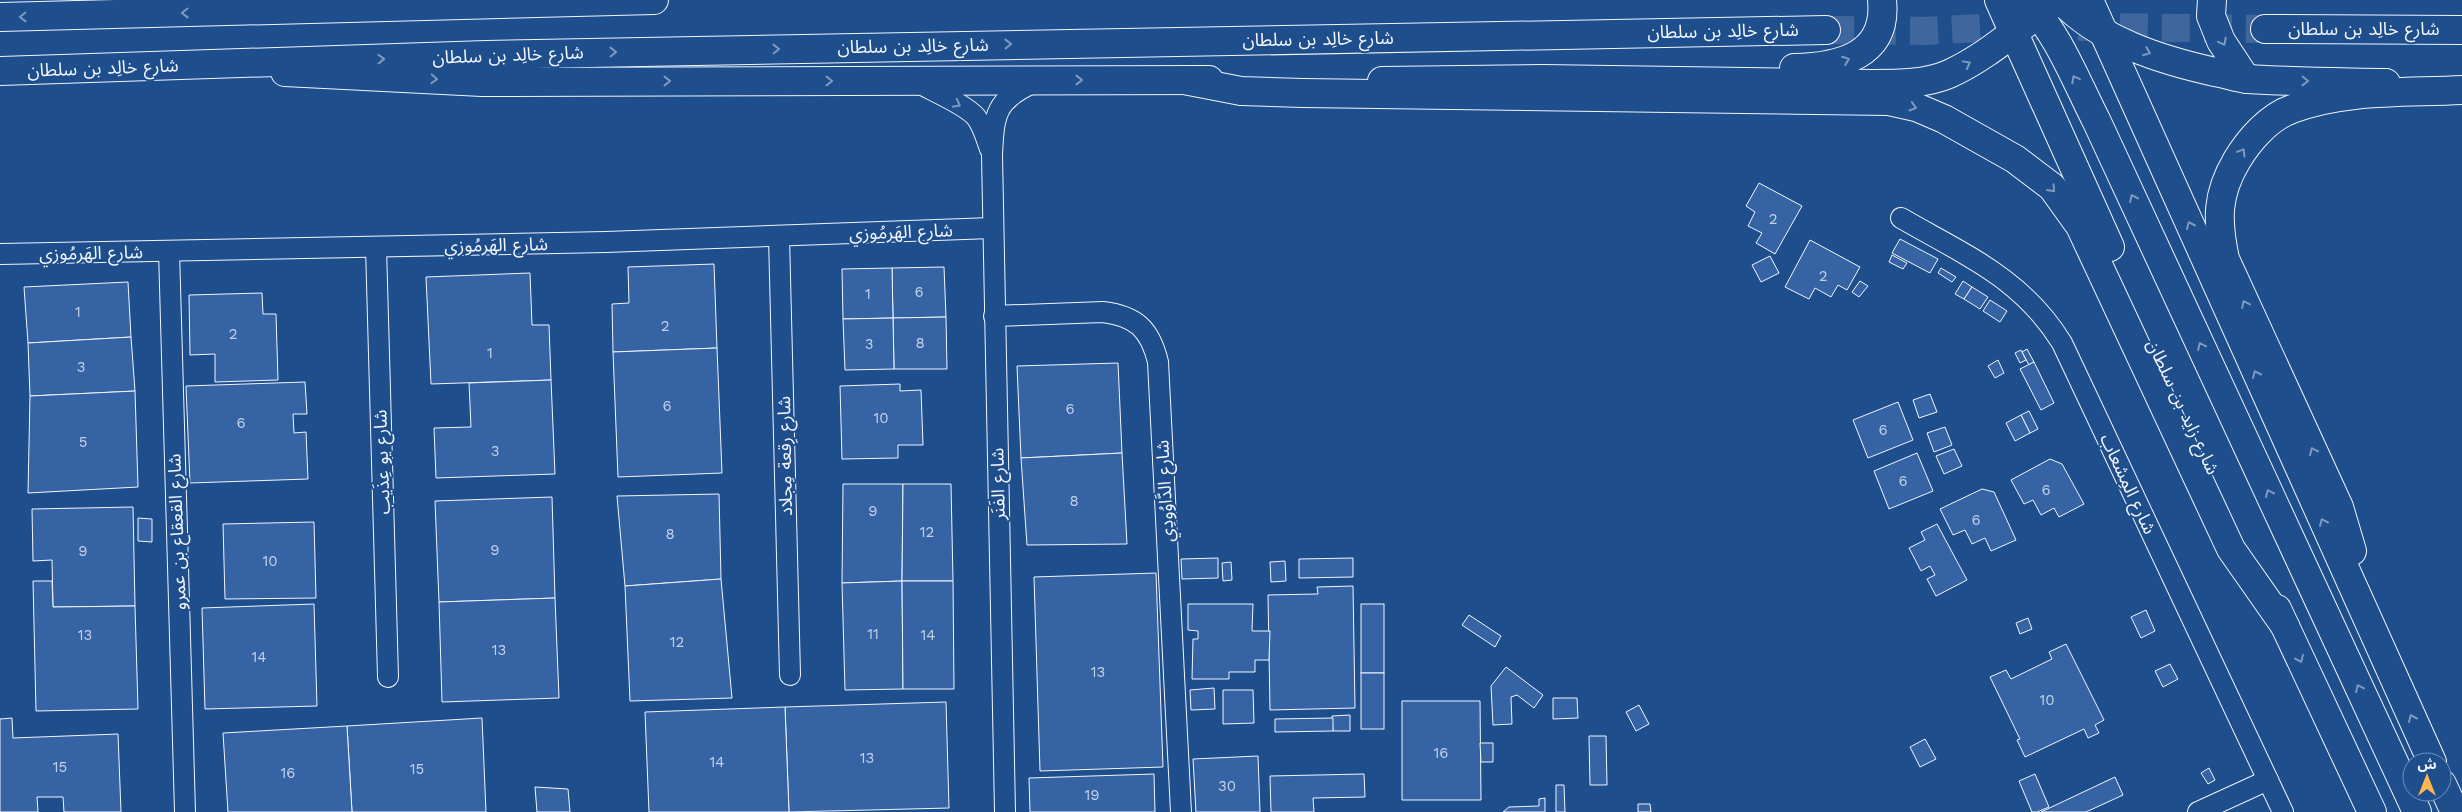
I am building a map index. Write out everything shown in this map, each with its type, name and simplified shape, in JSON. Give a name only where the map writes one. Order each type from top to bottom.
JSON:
[{"type":"main road","points":[[216,12],[334,0]]},
{"type":"main road","points":[[0,17],[654,0]]},
{"type":"main road","points":[[1379,81],[1415,74],[1489,66],[1796,68],[1828,65],[1844,62],[1858,55],[1870,45],[1878,32],[1882,17],[1882,0]]},
{"type":"main road","name":"شارع زايد بن سلطان","points":[[1999,0],[2129,290],[2372,812]]},
{"type":"main road","points":[[2089,0],[2427,752]]},
{"type":"main road","points":[[2212,0],[2211,16],[2222,41],[2246,79]]},
{"type":"main road","points":[[158,66],[482,82],[1542,80],[1896,84],[1924,81],[1948,74],[1977,58],[2014,32],[2046,3]]},
{"type":"main road","points":[[2046,3],[2069,8],[2102,32],[2144,51],[2181,64],[2246,79],[2462,88]]},
{"type":"main road","points":[[2046,3],[2097,122],[2417,812]]},
{"type":"main road","name":"شارع خالِد بن سلطان","points":[[2266,29],[2462,30]]},
{"type":"main road","name":"شارع خالِد بن سلطان","points":[[0,71],[496,54],[1826,30]]},
{"type":"main road","points":[[1184,80],[1241,90],[1303,94],[1889,101],[1916,107],[1944,119],[1996,147],[2052,187],[2080,226],[2231,549],[2285,626]]},
{"type":"main road","points":[[2365,614],[2356,564],[2339,507],[2224,259],[2218,228],[2219,202],[2229,172],[2246,144],[2266,126],[2290,109],[2328,99],[2362,94],[2462,88]]},
{"type":"street","name":"شارع الفَنَر","points":[[1005,812],[992,155],[994,127],[1000,106],[1014,91],[1040,80]]},
{"type":"street","name":"شارع الفَنَر","points":[[914,81],[958,104],[974,115],[982,126],[992,155]]},
{"type":"street","name":"شارع المِشعاب","points":[[1901,218],[2010,283],[2039,310],[2051,326],[2066,352],[2283,812]]},
{"type":"street","name":"شارع الهَرمُوزي","points":[[0,254],[376,248],[779,237],[992,228]]},
{"type":"street","name":"شارع رِقعة مِجلاد","points":[[779,237],[790,675]]},
{"type":"street","name":"شارع يو عِذَيب","points":[[376,248],[388,676]]},
{"type":"street","name":"شارع القعقاع بن عمرو","points":[[169,251],[185,812]]},
{"type":"street","name":"شارع الدَّاوُودِي","points":[[994,316],[1103,312],[1119,314],[1134,321],[1146,332],[1154,346],[1158,362],[1181,812]]},
{"type":"street","points":[[2198,812],[2268,780]]},
{"type":"building","points":[[1759,183],[1802,206],[1775,254],[1756,243],[1762,233],[1748,226],[1755,212],[1746,206]]},
{"type":"building","points":[[1900,239],[1938,259],[1930,273],[1892,253]]},
{"type":"building","points":[[1810,240],[1860,267],[1847,290],[1838,285],[1831,297],[1815,288],[1809,299],[1785,287]]},
{"type":"building","points":[[1892,255],[1907,263],[1903,269],[1889,262]]},
{"type":"building","points":[[1770,256],[1779,273],[1761,282],[1752,265]]},
{"type":"building","points":[[714,264],[717,348],[613,352],[612,304],[629,303],[628,267]]},
{"type":"building","points":[[944,267],[946,317],[893,318],[892,268]]},
{"type":"building","points":[[892,268],[893,318],[843,319],[842,269]]},
{"type":"building","points":[[1941,268],[1956,277],[1952,282],[1938,273]]},
{"type":"building","points":[[530,273],[532,325],[549,325],[551,380],[431,384],[426,277]]},
{"type":"building","points":[[1860,281],[1868,286],[1859,297],[1852,292]]},
{"type":"building","points":[[1963,281],[1972,287],[1964,299],[1955,294]]},
{"type":"building","points":[[128,282],[131,337],[28,343],[24,287]]},
{"type":"building","points":[[1972,287],[1988,297],[1980,309],[1964,299]]},
{"type":"building","points":[[262,293],[263,314],[276,314],[278,380],[215,382],[215,354],[190,355],[189,295]]},
{"type":"building","points":[[1990,300],[2007,311],[2000,322],[1983,311]]},
{"type":"building","points":[[946,317],[947,369],[894,369],[893,318]]},
{"type":"building","points":[[893,318],[894,369],[845,370],[843,319]]},
{"type":"building","points":[[131,337],[135,391],[30,396],[28,343]]},
{"type":"building","points":[[717,348],[722,473],[618,477],[613,352]]},
{"type":"building","points":[[2027,349],[2034,362],[2029,365],[2022,352]]},
{"type":"building","points":[[2021,350],[2026,360],[2020,363],[2015,353]]},
{"type":"building","points":[[1998,360],[2004,373],[1995,378],[1988,366]]},
{"type":"building","points":[[2034,362],[2054,403],[2041,410],[2020,369]]},
{"type":"building","points":[[1118,363],[1122,453],[1021,458],[1017,366]]},
{"type":"building","points":[[551,380],[555,474],[436,478],[434,428],[471,427],[469,383]]},
{"type":"building","points":[[305,382],[307,414],[293,414],[294,433],[306,432],[308,479],[190,483],[186,386]]},
{"type":"building","points":[[900,384],[900,391],[921,390],[923,445],[898,445],[898,458],[842,459],[840,386]]},
{"type":"building","points":[[135,391],[138,487],[28,493],[30,396]]},
{"type":"building","points":[[1930,394],[1937,412],[1919,418],[1913,400]]},
{"type":"building","points":[[1898,402],[1913,440],[1868,458],[1853,420]]},
{"type":"building","points":[[2029,411],[2038,429],[2030,433],[2021,415]]},
{"type":"building","points":[[2021,415],[2030,433],[2015,441],[2006,423]]},
{"type":"building","points":[[1945,427],[1952,445],[1934,452],[1927,433]]},
{"type":"building","points":[[1954,449],[1962,466],[1944,474],[1936,456]]},
{"type":"building","points":[[1122,453],[1127,544],[1027,545],[1021,458]]},
{"type":"building","points":[[1917,453],[1933,491],[1889,509],[1874,471]]},
{"type":"building","points":[[2050,459],[2062,464],[2084,504],[2059,517],[2054,508],[2041,515],[2033,500],[2024,504],[2011,480]]},
{"type":"building","points":[[843,484],[903,484],[902,581],[842,583]]},
{"type":"building","points":[[903,484],[951,484],[953,581],[902,581]]},
{"type":"building","points":[[1982,489],[1994,492],[2016,540],[1991,551],[1985,538],[1972,544],[1965,530],[1953,535],[1940,509]]},
{"type":"building","points":[[719,494],[721,579],[625,586],[617,496]]},
{"type":"building","points":[[552,497],[555,598],[439,602],[435,501]]},
{"type":"building","points":[[133,507],[135,606],[53,607],[52,560],[33,561],[32,509]]},
{"type":"building","points":[[138,518],[152,519],[152,542],[138,541]]},
{"type":"building","points":[[314,522],[316,598],[225,599],[223,524]]},
{"type":"building","points":[[1937,524],[1967,580],[1936,596],[1927,579],[1935,575],[1930,566],[1921,571],[1909,548],[1925,540],[1921,532]]},
{"type":"building","points":[[1218,558],[1218,578],[1182,579],[1181,559]]},
{"type":"building","points":[[1353,558],[1353,577],[1299,578],[1299,559]]},
{"type":"building","points":[[1285,561],[1286,581],[1271,582],[1270,562]]},
{"type":"building","points":[[1231,562],[1232,580],[1223,581],[1222,563]]},
{"type":"building","points":[[1156,573],[1163,767],[1040,771],[1034,577]]},
{"type":"building","points":[[721,579],[732,698],[630,701],[625,586]]},
{"type":"building","points":[[33,581],[52,581],[53,607],[135,606],[138,709],[36,711]]},
{"type":"building","points":[[902,581],[903,689],[845,690],[842,583]]},
{"type":"building","points":[[902,581],[953,581],[954,689],[903,689]]},
{"type":"building","points":[[1353,586],[1355,708],[1270,710],[1268,595],[1318,594],[1317,587]]},
{"type":"building","points":[[555,598],[559,698],[442,702],[439,602]]},
{"type":"building","points":[[314,604],[317,706],[205,709],[202,608]]},
{"type":"building","points":[[1188,604],[1253,604],[1252,631],[1270,631],[1269,660],[1255,660],[1255,672],[1229,672],[1229,679],[1192,679],[1193,639],[1198,639],[1198,631],[1188,630]]},
{"type":"building","points":[[1361,604],[1384,604],[1384,673],[1361,673]]},
{"type":"building","points":[[2146,610],[2155,631],[2141,638],[2131,617]]},
{"type":"building","points":[[1469,615],[1501,636],[1495,647],[1462,625]]},
{"type":"building","points":[[2028,618],[2032,629],[2020,634],[2016,623]]},
{"type":"building","points":[[2066,644],[2104,720],[2095,725],[2099,733],[2088,738],[2084,729],[2025,757],[2017,740],[2020,739],[1990,677],[2006,670],[2011,679],[2052,659],[2049,652]]},
{"type":"building","points":[[2170,664],[2178,679],[2163,687],[2155,671]]},
{"type":"building","points":[[1506,667],[1543,695],[1534,708],[1517,695],[1511,697],[1512,724],[1493,725],[1491,686]]},
{"type":"building","points":[[1361,673],[1384,673],[1384,729],[1361,729]]},
{"type":"building","points":[[1214,688],[1215,709],[1191,710],[1190,690]]},
{"type":"building","points":[[1223,690],[1253,690],[1254,723],[1223,724]]},
{"type":"building","points":[[1553,698],[1577,698],[1578,718],[1553,719]]},
{"type":"building","points":[[1402,701],[1480,701],[1481,800],[1402,800]]},
{"type":"building","points":[[946,702],[949,808],[789,812],[785,707]]},
{"type":"building","points":[[1639,705],[1649,724],[1636,731],[1626,712]]},
{"type":"building","points":[[785,707],[789,812],[649,812],[645,712]]},
{"type":"building","points":[[1350,715],[1350,731],[1333,731],[1332,716]]},
{"type":"building","points":[[12,718],[13,738],[118,734],[121,812],[64,812],[63,797],[37,797],[38,812],[0,812],[0,719]]},
{"type":"building","points":[[482,718],[486,812],[352,812],[347,726]]},
{"type":"building","points":[[1333,718],[1333,731],[1275,732],[1275,719]]},
{"type":"building","points":[[347,726],[352,812],[228,812],[223,733]]},
{"type":"building","points":[[1589,736],[1606,736],[1607,785],[1590,785]]},
{"type":"building","points":[[1925,739],[1936,759],[1920,767],[1910,747]]},
{"type":"building","points":[[1480,743],[1493,743],[1493,762],[1481,762]]},
{"type":"building","points":[[1258,756],[1260,812],[1196,812],[1193,759]]},
{"type":"building","points":[[2209,768],[2215,780],[2208,784],[2201,773]]},
{"type":"building","points":[[1154,774],[1155,812],[1030,812],[1029,778]]},
{"type":"building","points":[[1364,774],[1365,797],[1313,798],[1314,812],[1271,812],[1270,776]]},
{"type":"building","points":[[2035,774],[2049,807],[2032,812],[2019,781]]},
{"type":"building","points":[[2115,777],[2123,795],[2086,812],[2041,812]]},
{"type":"building","points":[[1556,785],[1564,785],[1565,812],[1556,812]]},
{"type":"building","points":[[535,787],[568,789],[570,812],[537,812]]},
{"type":"building","points":[[1545,798],[1545,812],[1503,812],[1509,807],[1539,806],[1539,799]]},
{"type":"building","points":[[1638,804],[1650,804],[1651,812],[1638,812]]},
{"type":"tunnel","points":[[1826,30],[1925,31],[2015,26],[2265,29]]}]
